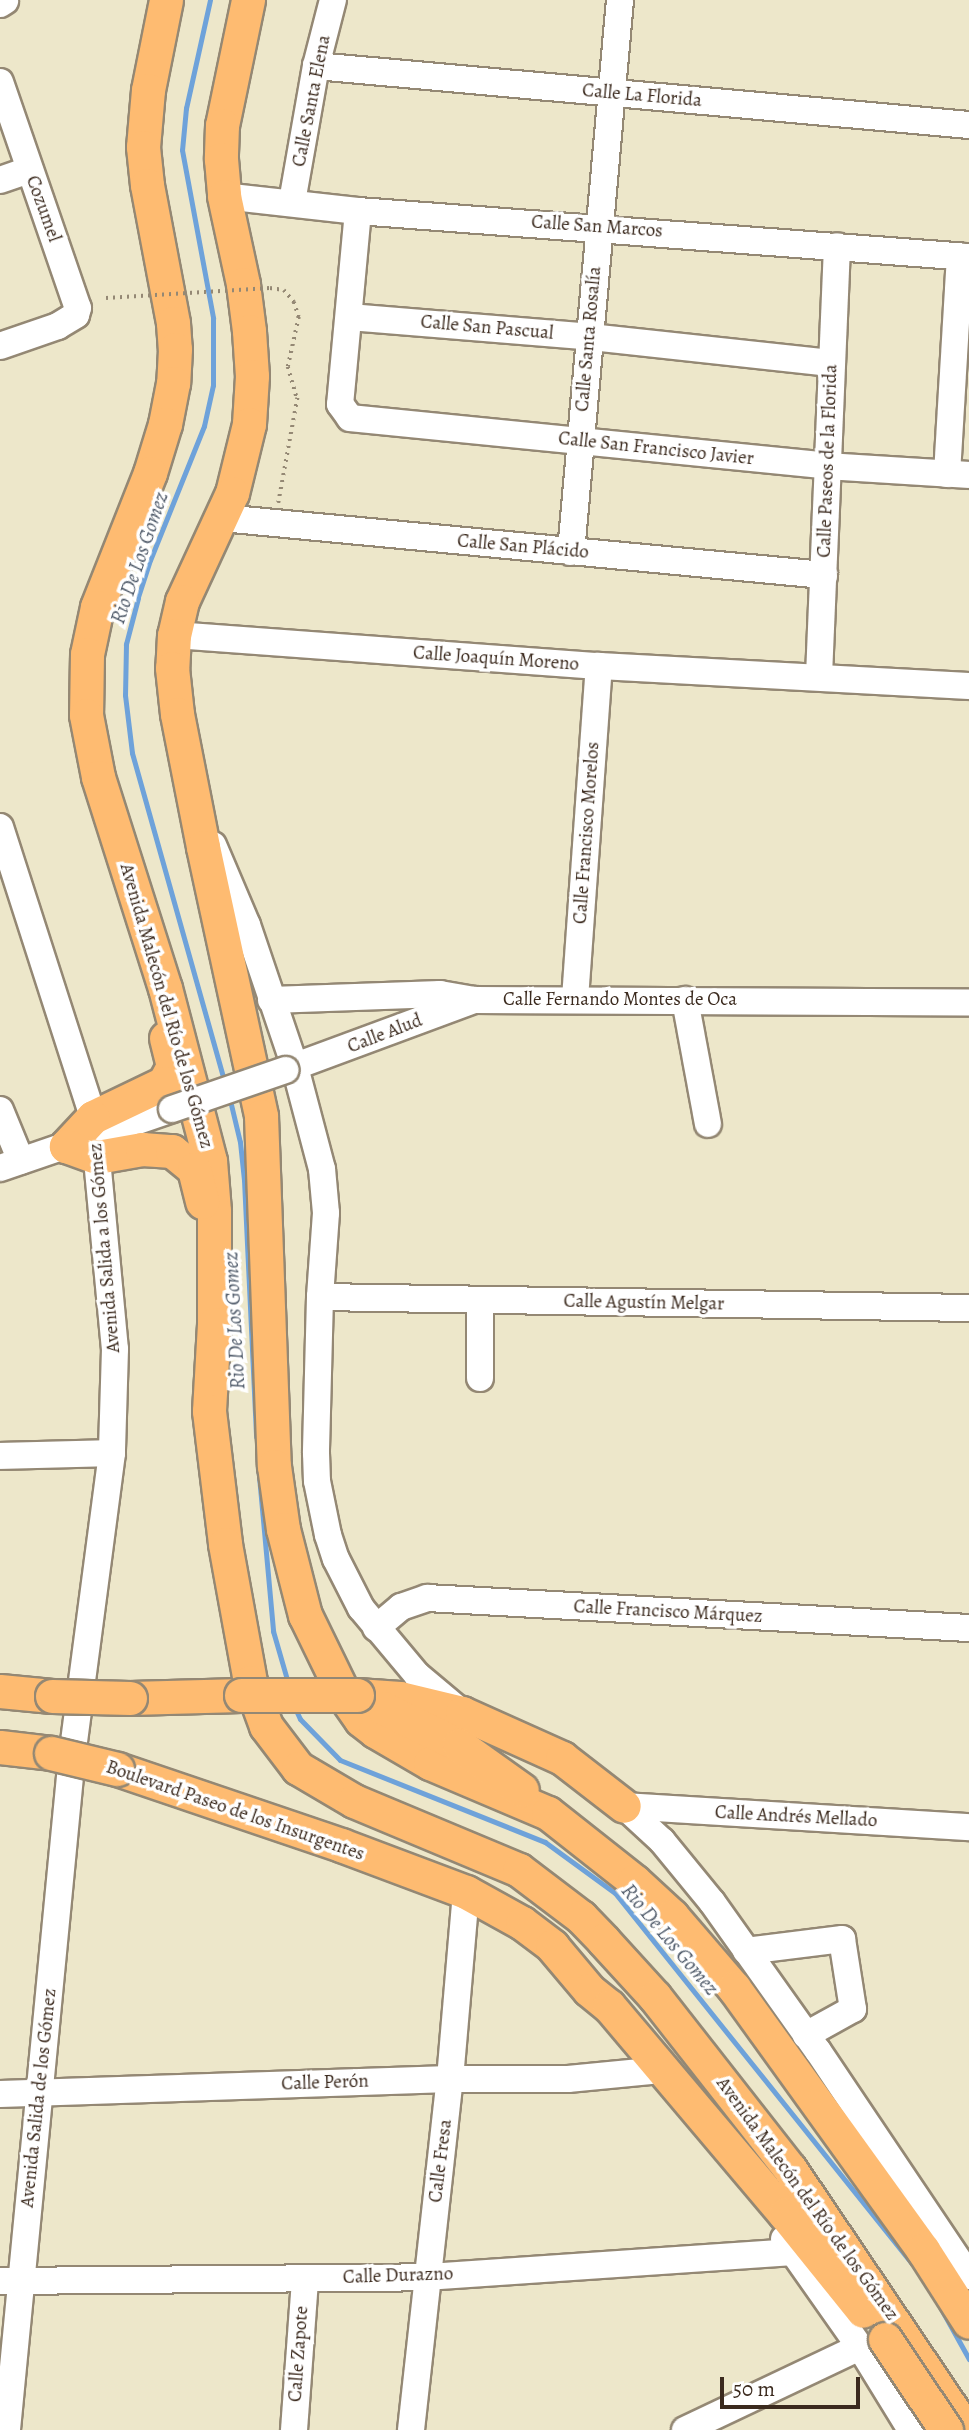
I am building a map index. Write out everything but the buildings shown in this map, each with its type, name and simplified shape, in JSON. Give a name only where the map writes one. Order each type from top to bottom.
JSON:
[{"type":"main road","name":"Avenida Malecón del Río de los Gómez","points":[[166,0],[148,90],[143,147],[147,185],[173,323],[173,383],[165,424],[150,472],[97,607],[85,683],[90,746],[165,988],[210,1161],[214,1249],[209,1411],[240,1641],[266,1726],[286,1755],[317,1782],[354,1801],[519,1870],[581,1917],[655,1997],[731,2090],[790,2169],[966,2430]]},
{"type":"main road","points":[[248,0],[222,125],[224,196],[243,284],[253,376],[249,424],[241,461],[222,518],[182,601],[174,635],[172,668],[177,714],[222,940],[261,1116],[274,1466],[283,1529],[305,1615],[345,1697],[361,1720],[430,1763],[548,1813]]},
{"type":"main road","points":[[88,1139],[164,1083],[173,1066],[119,886],[118,840]]},
{"type":"main road","points":[[88,1139],[159,1148],[185,1160],[197,1176],[202,1198],[200,1336],[209,1411]]},
{"type":"main road","points":[[0,1691],[52,1696],[130,1698],[360,1695],[400,1698],[462,1713],[562,1758],[624,1806]]},
{"type":"main road","points":[[360,1695],[489,1764],[662,1907],[734,1988],[923,2250],[969,2322]]},
{"type":"main road","name":"Boulevard Paseo de los Insurgentes","points":[[0,1747],[117,1769],[341,1845],[466,1892]]},
{"type":"main road","points":[[466,1892],[499,1908],[552,1946],[589,1990],[609,2006],[785,2214],[872,2343],[946,2430]]},
{"type":"main road","points":[[872,2288],[936,2430]]},
{"type":"street","name":"Calle Santa Elena","points":[[292,202],[316,66],[333,0]]},
{"type":"street","name":"Calle Santa Rosalía","points":[[570,552],[579,440],[592,337],[599,227],[620,0]]},
{"type":"street","name":"Calle La Florida","points":[[316,66],[969,125]]},
{"type":"street","name":"Cozumel","points":[[0,82],[78,308],[76,315],[58,326],[0,346]]},
{"type":"street","points":[[0,180],[29,170]]},
{"type":"street","name":"Calle San Marcos","points":[[224,196],[358,211],[599,227],[965,257]]},
{"type":"street","points":[[350,317],[358,211]]},
{"type":"street","name":"Calle Paseos de la Florida","points":[[818,676],[837,246]]},
{"type":"street","points":[[958,475],[965,257]]},
{"type":"street","name":"Calle San Pascual","points":[[350,317],[592,337],[832,363]]},
{"type":"street","name":"Calle San Francisco Javier","points":[[350,317],[340,404],[345,414],[356,421],[579,440],[827,466],[958,475]]},
{"type":"street","name":"Calle San Plácido","points":[[222,518],[824,575]]},
{"type":"street","name":"Calle Joaquín Moreno","points":[[174,635],[599,666],[969,686]]},
{"type":"street","name":"Calle Francisco Morelos","points":[[575,999],[599,666]]},
{"type":"street","points":[[197,808],[247,925],[324,1184],[327,1213],[320,1297],[317,1480],[336,1559],[353,1596],[376,1628],[417,1675],[462,1713]]},
{"type":"street","name":"Avenida Salida a los Gómez","points":[[0,827],[88,1139],[113,1301],[115,1349],[112,1453],[61,1759]]},
{"type":"street","name":"Calle Fernando Montes de Oca","points":[[271,1000],[440,994],[474,1000],[969,1003]]},
{"type":"street","name":"Calle Alud","points":[[10,1165],[290,1069],[474,1000]]},
{"type":"street","points":[[685,1000],[708,1124]]},
{"type":"street","points":[[0,1110],[10,1165]]},
{"type":"street","name":"Calle Agustín Melgar","points":[[320,1297],[969,1308]]},
{"type":"street","points":[[480,1300],[480,1378]]},
{"type":"street","points":[[0,1456],[112,1453]]},
{"type":"street","name":"Calle Francisco Márquez","points":[[376,1628],[401,1607],[427,1598],[969,1628]]},
{"type":"street","name":"Avenida Salida de los Gómez","points":[[7,2430],[10,2281],[41,2094],[61,1759]]},
{"type":"street","points":[[624,1806],[662,1841],[746,1951],[969,2276]]},
{"type":"street","name":"Calle Andrés Mellado","points":[[624,1806],[969,1827]]},
{"type":"street","name":"Calle Fresa","points":[[411,2430],[450,2079],[466,1892]]},
{"type":"street","points":[[746,1951],[842,1939],[853,2009],[806,2035]]},
{"type":"street","points":[[589,1990],[794,2252],[872,2343],[911,2430]]},
{"type":"street","name":"Calle Perón","points":[[0,2094],[450,2079],[568,2079],[651,2071]]},
{"type":"street","name":"Calle Durazno","points":[[10,2281],[427,2277],[794,2252]]},
{"type":"street","name":"Calle Zapote","points":[[294,2430],[304,2279]]},
{"type":"street","points":[[685,2430],[872,2343]]},
{"type":"path","points":[[106,298],[270,288],[284,290],[294,303],[299,317],[288,367],[297,398],[275,524]]},
{"type":"waterway","name":"Rio De Los Gomez","points":[[210,0],[186,108],[182,150],[213,318],[213,385],[204,426],[150,560],[138,598],[126,644],[125,695],[132,753],[225,1083]]},
{"type":"waterway","name":"Rio De Los Gomez","points":[[229,1096],[240,1142],[244,1180],[256,1437]]},
{"type":"waterway","name":"Rio De Los Gomez","points":[[258,1465],[273,1631],[288,1683]]},
{"type":"waterway","name":"Rio De Los Gomez","points":[[294,1706],[300,1719],[340,1760],[545,1842],[615,1893],[912,2264]]},
{"type":"waterway","name":"Rio De Los Gomez","points":[[935,2298],[969,2359]]}]
